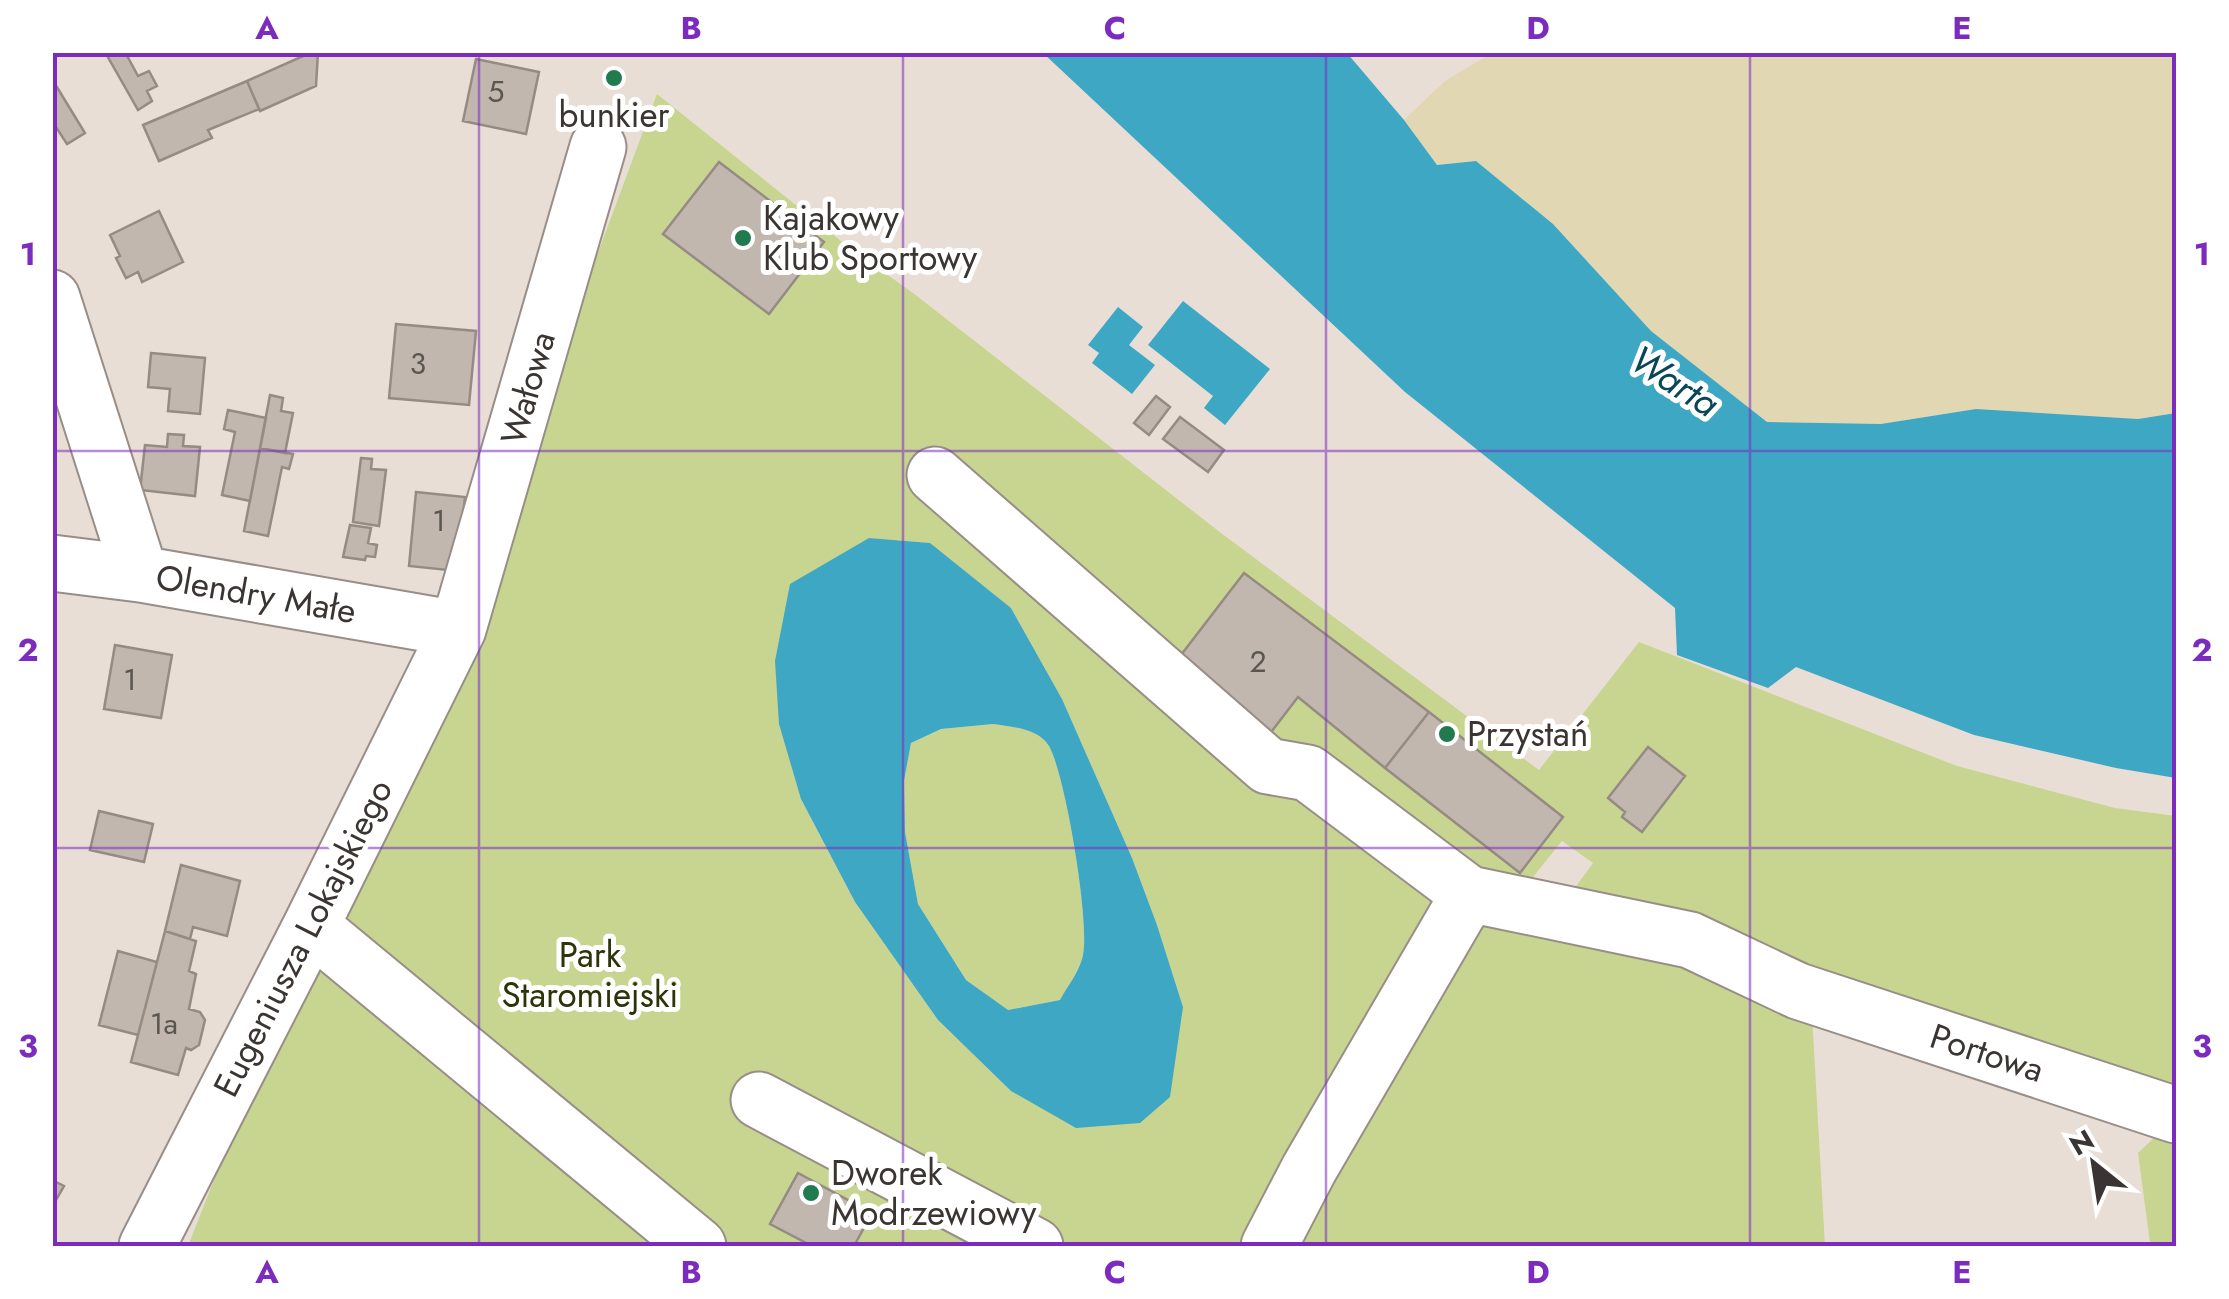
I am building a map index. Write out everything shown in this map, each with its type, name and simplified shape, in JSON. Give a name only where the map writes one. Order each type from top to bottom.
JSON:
[{"type":"street","name":"Wałowa","points":[[458,629],[598,147]]},
{"type":"street","points":[[52,298],[140,574]]},
{"type":"street","points":[[935,475],[1268,766],[1308,773],[1468,894],[1268,1246]]},
{"type":"street","name":"Olendry Małe","points":[[52,563],[140,574],[458,629]]},
{"type":"street","name":"Eugeniusza Lokajskiego","points":[[147,1246],[458,629]]},
{"type":"street","name":"Portowa","points":[[1468,894],[1690,940],[1798,991],[2176,1115]]},
{"type":"street","points":[[310,926],[698,1246]]},
{"type":"street","points":[[758,1100],[1035,1246]]},
{"type":"green space","name":"Park Staromiejski","points":[[657,94],[846,245],[1221,533],[1539,770],[1639,642],[1957,766],[2115,808],[2176,816],[2176,1115],[1811,996],[1825,1246],[188,1246],[305,949],[458,629]],"holes":[[[868,538],[929,543],[1011,608],[1062,699],[1132,858],[1183,1007],[1011,1091],[938,1020],[855,902],[801,799]],[[1562,841],[1593,863],[1574,889],[1529,882]]]},
{"type":"green space","points":[[993,724],[1031,732],[1049,746],[1069,818],[1083,918],[1082,959],[1060,1000],[1007,1010],[966,980],[918,904],[905,832],[904,781],[911,743],[941,729]]},
{"type":"green space","points":[[2176,1117],[2176,1246],[2130,1246],[2150,1243],[2138,1153]]},
{"type":"sand","points":[[1492,53],[2176,53],[2176,413],[2138,419],[1976,409],[1881,424],[1767,422],[1651,331],[1553,224],[1476,161],[1437,165],[1404,120],[1445,81]]},
{"type":"water","name":"Warta","points":[[1043,53],[1347,53],[1437,165],[1476,161],[1553,224],[1651,331],[1767,422],[1881,424],[1976,409],[2138,419],[2176,413],[2176,778],[1974,735],[1796,667],[1768,688],[1677,655],[1675,608],[1405,392]]},
{"type":"water","points":[[1183,301],[1270,369],[1225,425],[1204,408],[1213,396],[1148,345]]},
{"type":"water","points":[[1118,307],[1143,327],[1129,345],[1155,365],[1132,394],[1092,363],[1099,353],[1088,345]]},
{"type":"water","points":[[869,538],[930,543],[1011,608],[1062,699],[1132,858],[1183,1007],[1170,1097],[1140,1123],[1076,1128],[1011,1091],[938,1020],[855,902],[801,799],[779,724],[775,661],[790,584]],"holes":[[[993,724],[1024,729],[1049,746],[1075,852],[1083,918],[1082,959],[1060,1000],[1008,1010],[966,980],[918,904],[905,832],[904,781],[911,743],[941,729]]]},
{"type":"building","points":[[105,52],[125,52],[138,76],[149,71],[157,86],[147,91],[152,101],[138,110]]},
{"type":"building","points":[[318,52],[316,86],[260,111],[247,81]]},
{"type":"building","points":[[476,59],[539,72],[526,134],[463,121]]},
{"type":"building","points":[[52,79],[85,133],[67,144],[52,121]]},
{"type":"building","points":[[247,81],[259,109],[208,130],[212,138],[159,161],[143,125]]},
{"type":"building","name":"Kajakowy Klub Sportowy","points":[[719,162],[824,242],[769,314],[663,234]]},
{"type":"building","points":[[159,211],[183,262],[142,282],[138,272],[126,278],[110,235]]},
{"type":"building","points":[[396,324],[476,331],[469,405],[389,398]]},
{"type":"building","points":[[151,353],[205,358],[200,414],[168,411],[170,389],[148,387]]},
{"type":"building","points":[[270,395],[283,398],[281,411],[293,413],[285,453],[260,448]]},
{"type":"building","points":[[1156,396],[1170,407],[1149,435],[1134,423]]},
{"type":"building","points":[[228,410],[266,418],[250,501],[222,495],[235,432],[224,429]]},
{"type":"building","points":[[1180,417],[1224,450],[1208,472],[1163,439]]},
{"type":"building","points":[[168,434],[184,435],[183,446],[200,447],[195,496],[140,490],[145,445],[167,447]]},
{"type":"building","points":[[260,448],[293,454],[289,469],[282,467],[268,536],[244,531]]},
{"type":"building","points":[[361,458],[372,459],[371,469],[386,470],[379,526],[353,522]]},
{"type":"building","points":[[416,492],[465,497],[457,571],[409,566]]},
{"type":"building","points":[[350,525],[371,528],[368,543],[377,545],[375,557],[343,557]]},
{"type":"building","points":[[1244,573],[1429,712],[1385,768],[1298,697],[1265,740],[1171,668]]},
{"type":"building","points":[[115,645],[172,655],[161,718],[104,709]]},
{"type":"building","points":[[1429,712],[1563,817],[1520,873],[1385,768]]},
{"type":"building","points":[[1648,747],[1685,776],[1642,832],[1622,817],[1625,812],[1608,798]]},
{"type":"building","points":[[99,811],[153,824],[144,862],[90,850]]},
{"type":"building","points":[[181,865],[240,881],[227,936],[193,927],[190,939],[165,931]]},
{"type":"building","points":[[165,931],[196,941],[189,971],[196,974],[189,1009],[200,1012],[205,1020],[199,1045],[191,1050],[186,1048],[178,1075],[131,1062]]},
{"type":"building","points":[[118,951],[157,962],[138,1035],[99,1025]]},
{"type":"building","name":"Dworek Modrzewiowy","points":[[798,1173],[872,1213],[854,1246],[812,1246],[770,1224]]},
{"type":"building","points":[[52,1180],[64,1186],[52,1207]]},
{"type":"place","name":"bunkier","points":[[614,78]]},
{"type":"place","name":"Kajakowy Klub Sportowy","points":[[743,238]]},
{"type":"place","name":"Przystań","points":[[1447,734]]},
{"type":"place","name":"Dworek Modrzewiowy","points":[[811,1193]]}]
